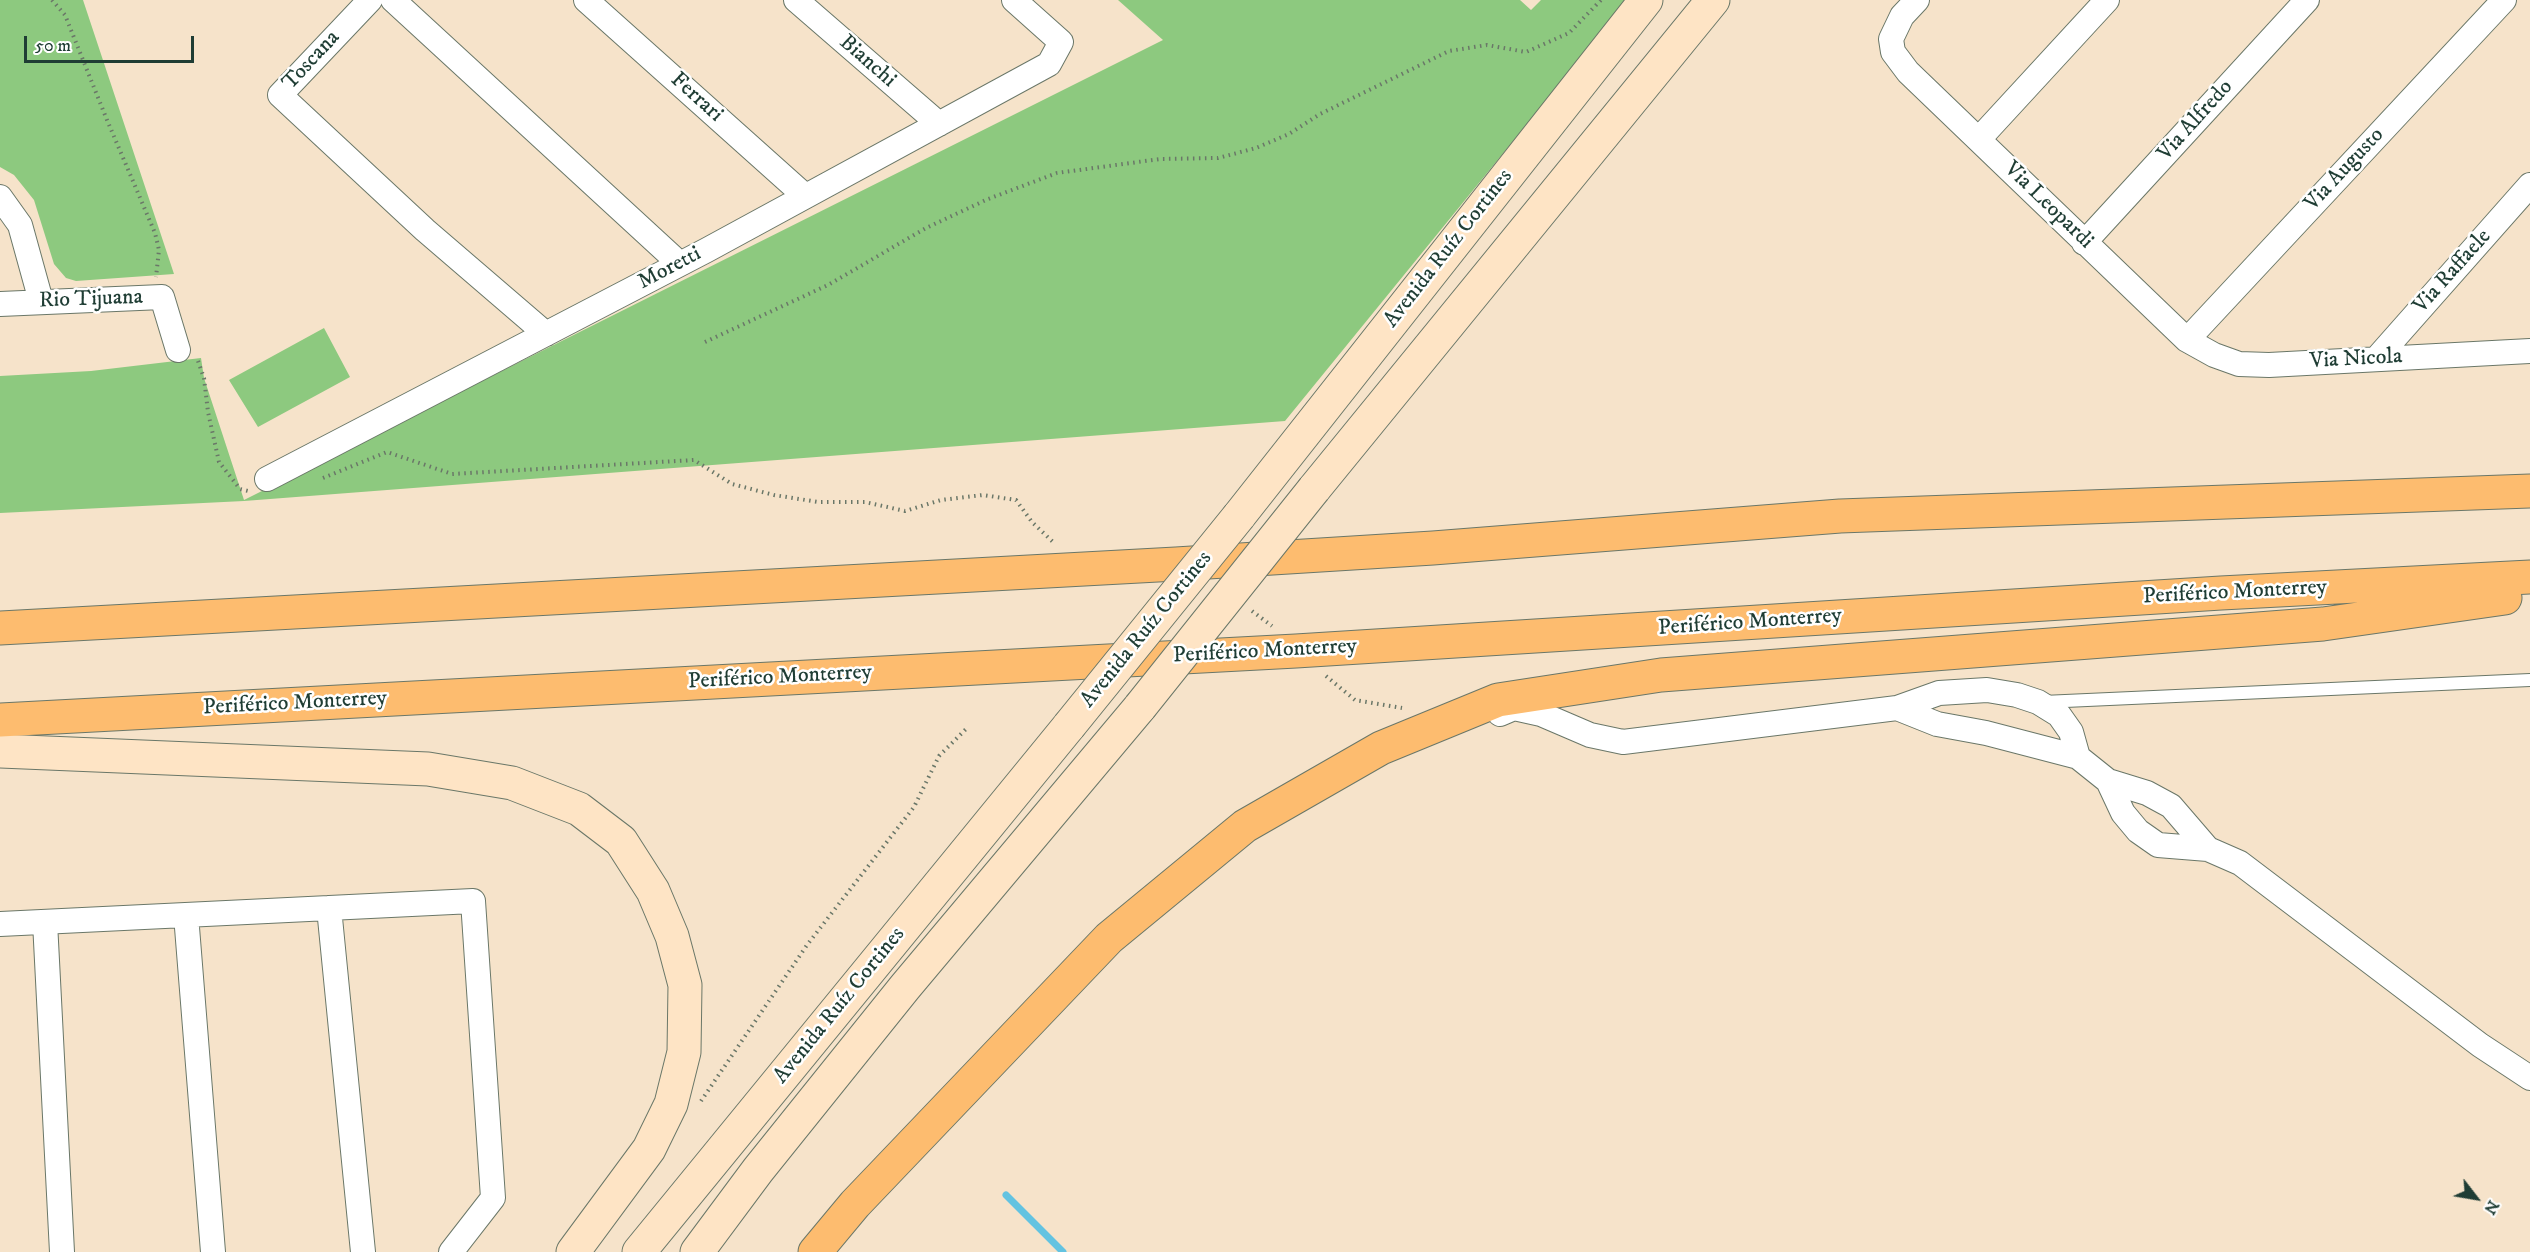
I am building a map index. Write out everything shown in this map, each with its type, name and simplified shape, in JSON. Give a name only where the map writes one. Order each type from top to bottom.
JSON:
[{"type":"highway","points":[[0,628],[1200,563],[1433,548],[1840,516],[2530,491]]},
{"type":"highway","name":"Periférico Monterrey","points":[[0,720],[1296,651],[2197,595],[2530,577]]},
{"type":"highway","points":[[814,1252],[855,1204],[1109,938],[1245,826],[1381,748],[1498,700],[1661,675],[2323,624],[2530,594]]},
{"type":"main road","name":"Avenida Ruíz Cortines","points":[[639,1252],[1239,516],[1646,0]]},
{"type":"main road","name":"Avenida Ruíz Cortines","points":[[697,1252],[758,1170],[905,987],[1140,708],[1314,489],[1713,0]]},
{"type":"main road","points":[[0,751],[428,770],[512,783],[579,808],[621,841],[653,891],[672,936],[685,985],[684,1052],[671,1104],[649,1149],[573,1252]]},
{"type":"street","name":"Toscana","points":[[370,0],[280,95],[425,230],[546,334]]},
{"type":"street","points":[[393,0],[680,264]]},
{"type":"street","name":"Ferrari","points":[[586,0],[805,196]]},
{"type":"street","name":"Bianchi","points":[[796,0],[939,124]]},
{"type":"street","name":"Moretti","points":[[258,485],[680,264],[1049,64],[1061,42],[1014,0]]},
{"type":"street","name":"Via Leopardi","points":[[1917,0],[1902,16],[1891,39],[1893,52],[1908,72],[2187,340]]},
{"type":"street","points":[[1978,139],[2107,0]]},
{"type":"street","name":"Via Alfredo","points":[[2084,243],[2307,0]]},
{"type":"street","name":"Via Augusto","points":[[2187,340],[2504,0]]},
{"type":"street","name":"Via Raffaele","points":[[2377,358],[2530,185]]},
{"type":"street","points":[[0,196],[20,225],[41,301]]},
{"type":"street","name":"Rio Tijuana","points":[[0,304],[162,297],[178,350]]},
{"type":"street","name":"Via Nicola","points":[[2187,340],[2214,355],[2239,364],[2269,365],[2530,351]]},
{"type":"street","points":[[808,1252],[1193,872],[1354,770],[1514,708],[1541,714],[1590,735],[1623,742],[1897,708],[1939,693],[1987,690],[2017,695],[2038,702],[2059,715],[2071,732],[2078,758]]},
{"type":"street","points":[[1897,708],[1937,724],[2078,758],[2108,781],[2147,793],[2171,806],[2208,849]]},
{"type":"street","points":[[2108,781],[2123,813],[2138,831],[2158,845],[2208,849],[2240,863],[2480,1045],[2530,1078]]},
{"type":"street","points":[[0,924],[473,902],[493,1198],[451,1252]]},
{"type":"street","points":[[329,908],[363,1252]]},
{"type":"street","points":[[186,915],[213,1252]]},
{"type":"street","points":[[45,922],[62,1252]]},
{"type":"lane","points":[[2038,702],[2530,680]]},
{"type":"path","points":[[52,0],[65,15],[155,233],[159,250],[156,280]]},
{"type":"path","points":[[705,342],[828,285],[926,228],[988,199],[1057,172],[1160,159],[1218,158],[1256,148],[1289,134],[1320,114],[1449,51],[1487,45],[1526,51],[1569,33],[1601,0]]},
{"type":"path","points":[[178,350],[196,355],[204,378],[208,412],[219,462],[240,489],[258,485]]},
{"type":"path","points":[[315,482],[387,452],[452,474],[694,460],[732,484],[774,495],[818,502],[865,502],[905,511],[941,500],[983,495],[1016,500],[1032,522],[1055,544]]},
{"type":"path","points":[[1246,608],[1267,620],[1278,630]]},
{"type":"path","points":[[1322,671],[1355,700],[1398,709],[1409,707]]},
{"type":"path","points":[[695,1109],[717,1082],[807,945],[914,807],[939,756],[968,727]]},
{"type":"green space","points":[[0,0],[83,0],[174,274],[76,281],[66,278],[54,264],[34,200],[14,175],[0,167]]},
{"type":"green space","points":[[1118,0],[1520,0],[1531,10],[1541,0],[1628,0],[1285,421],[244,501],[0,513],[0,376],[91,371],[201,358],[204,378],[244,500],[1163,40]]},
{"type":"green space","points":[[324,328],[350,377],[258,427],[229,380]]},
{"type":"waterway","points":[[1006,1195],[1063,1252]]}]
